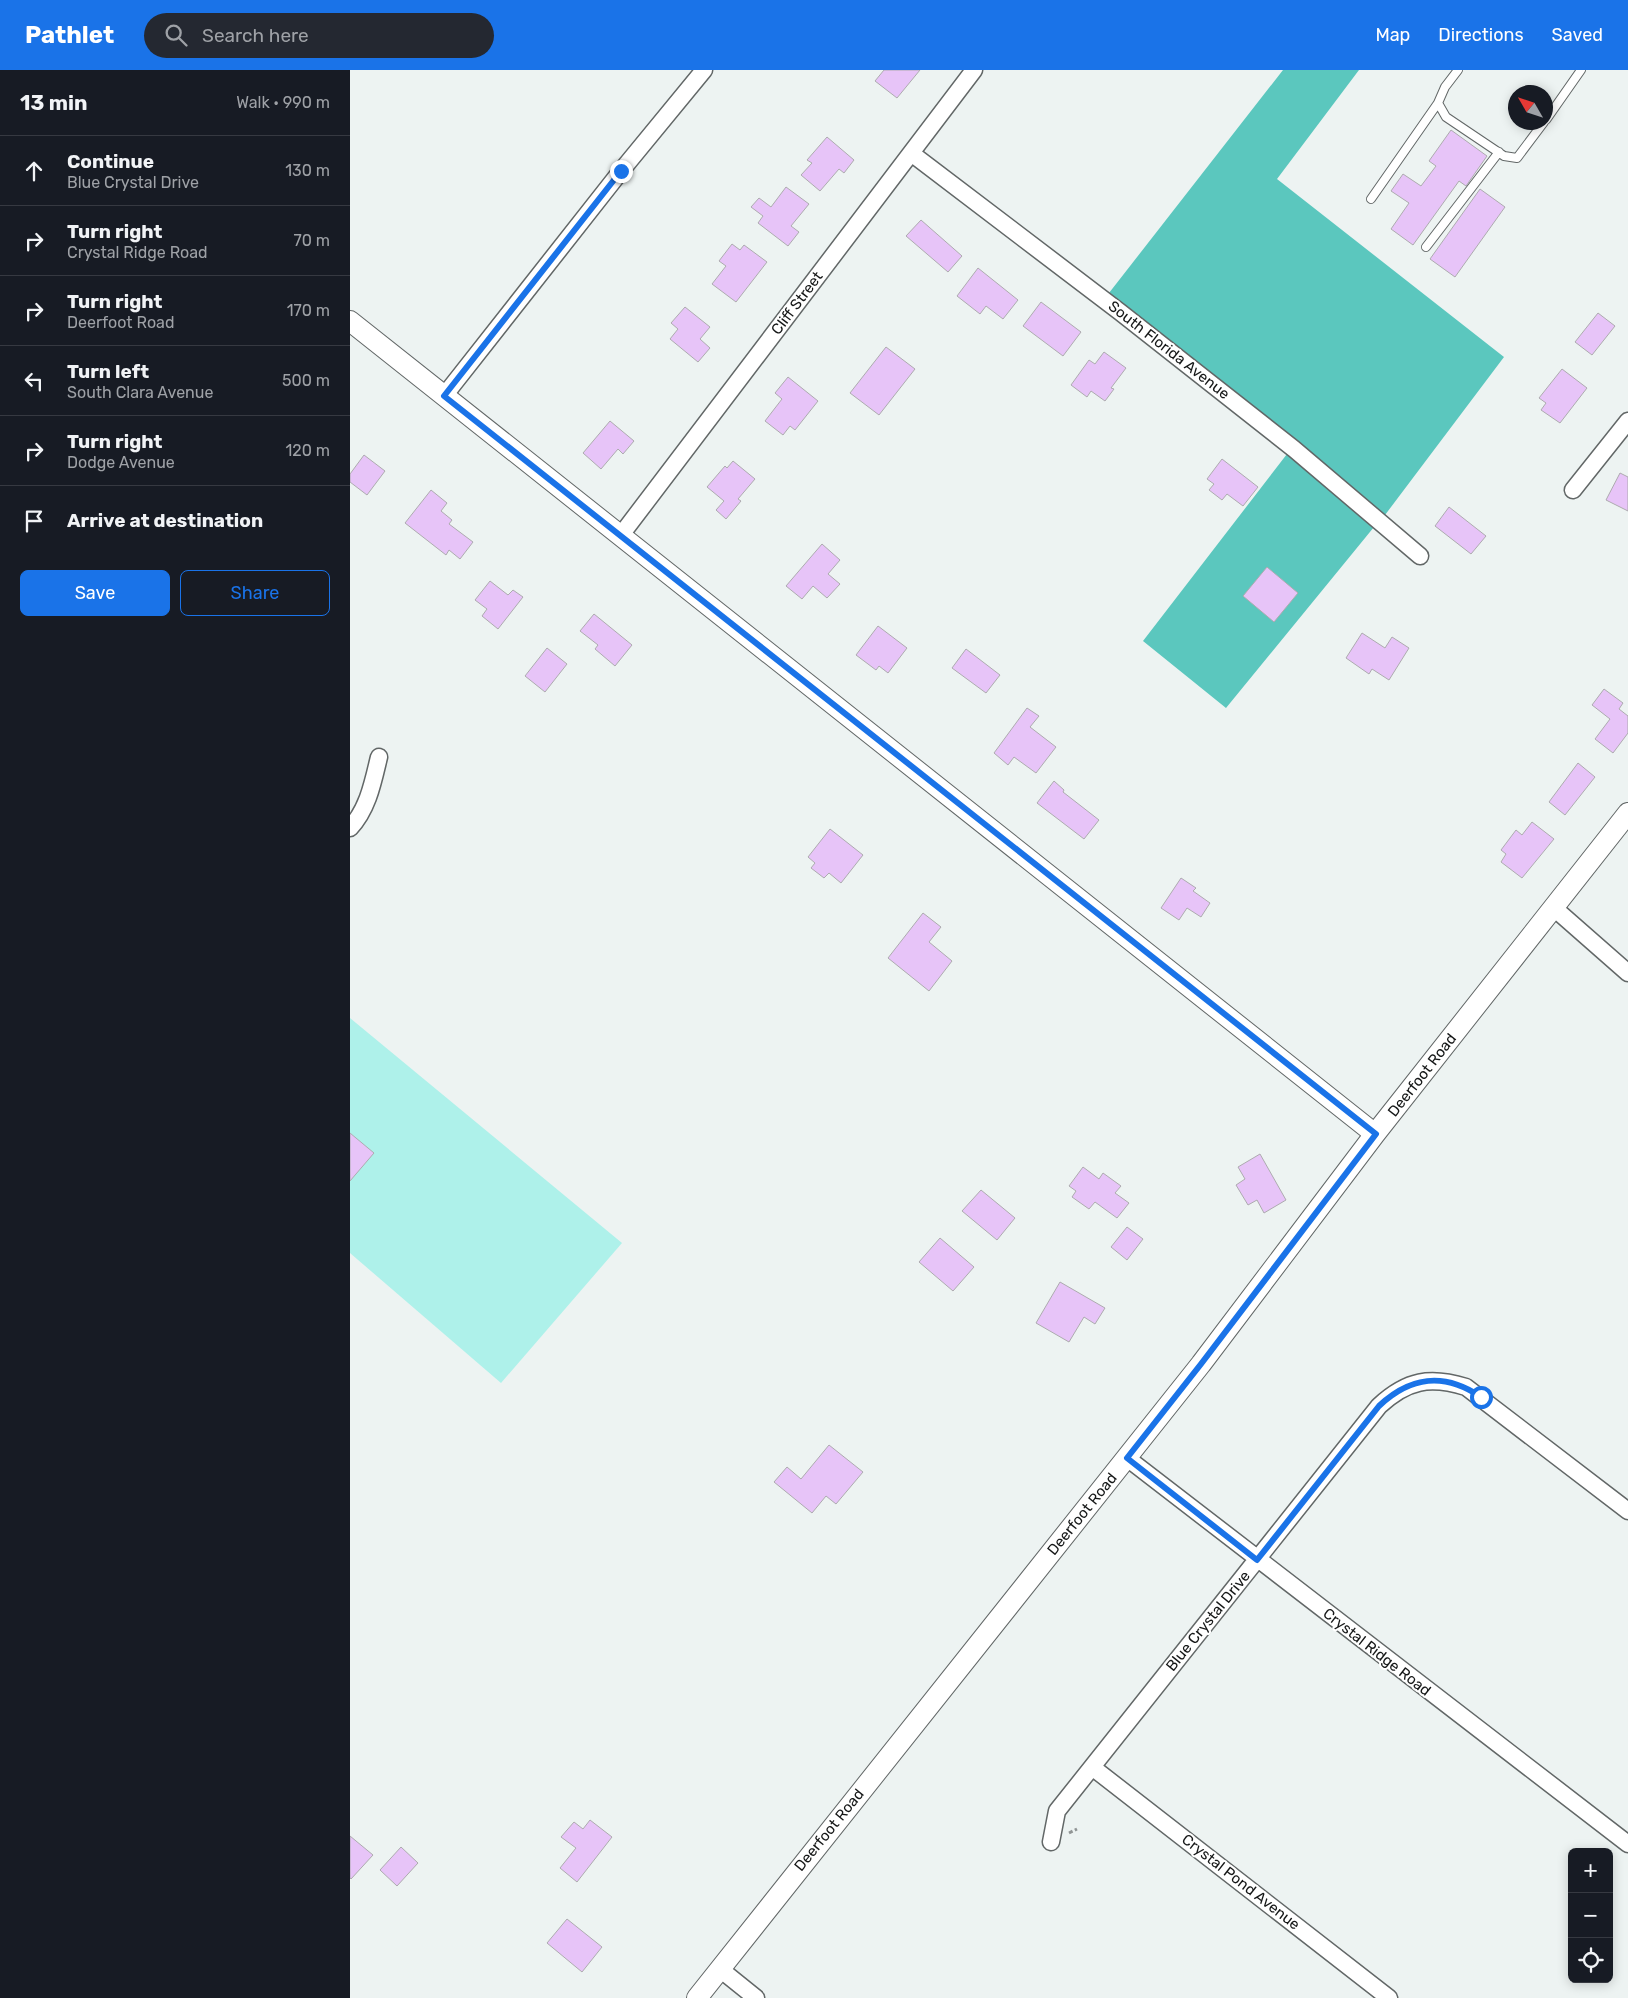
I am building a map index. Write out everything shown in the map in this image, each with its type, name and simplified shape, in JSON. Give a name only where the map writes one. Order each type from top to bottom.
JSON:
[{"type":"street","points":[[444,396],[621,171],[704,70]]},
{"type":"street","name":"Cliff Street","points":[[621,535],[974,70]]},
{"type":"street","name":"South Florida Avenue","points":[[911,153],[1120,312],[1271,431],[1420,556]]},
{"type":"street","points":[[350,321],[1376,1134]]},
{"type":"street","points":[[1574,490],[1628,421]]},
{"type":"street","points":[[350,828],[358,820],[371,791],[379,757]]},
{"type":"street","name":"Deerfoot Road","points":[[697,1998],[1201,1364],[1376,1134],[1628,813]]},
{"type":"street","points":[[1554,908],[1628,974]]},
{"type":"street","name":"Blue Crystal Drive","points":[[1051,1842],[1057,1811],[1379,1406],[1391,1395],[1419,1382],[1433,1380],[1466,1387],[1628,1511]]},
{"type":"street","name":"Crystal Ridge Road","points":[[1127,1458],[1628,1844]]},
{"type":"street","name":"Crystal Pond Avenue","points":[[1092,1766],[1390,1998]]},
{"type":"street","points":[[720,1969],[756,1998]]},
{"type":"lane","points":[[1371,199],[1438,103],[1445,87],[1458,70]]},
{"type":"lane","points":[[1553,110],[1581,70]]},
{"type":"lane","points":[[1438,103],[1446,117],[1504,156],[1517,158],[1538,130]]},
{"type":"lane","points":[[1426,247],[1499,152]]},
{"type":"shaded area","points":[[1283,70],[1359,70],[1277,179],[1504,357],[1385,515],[1299,442],[1109,293]]},
{"type":"shaded area","points":[[1287,454],[1374,527],[1226,708],[1143,641]]},
{"type":"shaded area","points":[[350,1018],[622,1243],[501,1383],[350,1253]]},
{"type":"building","points":[[884,70],[920,70],[897,98],[875,81]]},
{"type":"building","points":[[1451,130],[1487,156],[1466,186],[1459,181],[1413,245],[1391,229],[1409,203],[1391,191],[1403,174],[1421,186],[1436,166],[1429,161]]},
{"type":"building","points":[[827,137],[854,160],[844,173],[839,169],[820,191],[801,175],[812,163],[807,160]]},
{"type":"building","points":[[786,187],[809,204],[791,226],[799,232],[788,246],[758,223],[763,216],[751,207],[759,198],[771,207]]},
{"type":"building","points":[[1480,189],[1505,207],[1455,277],[1430,259]]},
{"type":"building","points":[[921,220],[962,256],[948,272],[906,236]]},
{"type":"building","points":[[732,244],[740,250],[744,245],[767,262],[736,302],[712,284],[726,266],[719,261]]},
{"type":"building","points":[[978,268],[1018,300],[1003,319],[986,306],[980,314],[957,296]]},
{"type":"building","points":[[1041,302],[1081,332],[1063,356],[1023,326]]},
{"type":"building","points":[[685,307],[710,327],[700,339],[710,348],[698,362],[670,339],[678,329],[671,323]]},
{"type":"building","points":[[1598,313],[1615,326],[1592,355],[1575,342]]},
{"type":"building","points":[[886,347],[915,369],[879,415],[850,393]]},
{"type":"building","points":[[1104,352],[1126,368],[1111,388],[1114,389],[1105,401],[1091,391],[1087,397],[1071,385],[1089,360],[1095,364]]},
{"type":"building","points":[[1562,369],[1587,388],[1560,423],[1541,410],[1546,403],[1539,398]]},
{"type":"building","points":[[788,377],[818,401],[795,430],[790,426],[783,435],[765,421],[782,399],[775,393]]},
{"type":"building","points":[[610,421],[634,441],[623,454],[618,449],[601,469],[583,453]]},
{"type":"building","points":[[364,455],[385,471],[367,495],[350,482],[350,474]]},
{"type":"building","points":[[1222,459],[1258,487],[1243,506],[1227,494],[1222,500],[1209,490],[1214,484],[1207,479]]},
{"type":"building","points":[[733,461],[755,479],[738,499],[741,501],[726,519],[716,510],[724,501],[707,487],[725,466],[727,468]]},
{"type":"building","points":[[1620,473],[1628,477],[1628,511],[1606,500]]},
{"type":"building","points":[[431,490],[447,503],[441,511],[452,520],[449,524],[473,542],[460,559],[449,550],[446,555],[405,523]]},
{"type":"building","points":[[1449,507],[1486,536],[1471,554],[1435,526]]},
{"type":"building","points":[[822,544],[840,560],[828,574],[840,584],[827,598],[813,586],[802,599],[786,586]]},
{"type":"building","points":[[1267,567],[1298,593],[1274,622],[1243,596]]},
{"type":"building","points":[[490,581],[508,595],[513,590],[523,597],[498,629],[482,616],[487,609],[475,600]]},
{"type":"building","points":[[594,614],[632,645],[615,666],[595,649],[598,645],[580,631]]},
{"type":"building","points":[[878,626],[907,648],[888,673],[879,666],[876,670],[856,655]]},
{"type":"building","points":[[1362,633],[1385,648],[1392,637],[1409,648],[1389,680],[1372,669],[1369,674],[1346,658]]},
{"type":"building","points":[[547,648],[567,664],[545,692],[525,676]]},
{"type":"building","points":[[966,649],[1000,675],[986,693],[952,668]]},
{"type":"building","points":[[1604,689],[1623,703],[1619,709],[1628,716],[1628,733],[1613,753],[1595,739],[1610,719],[1592,705]]},
{"type":"building","points":[[1027,708],[1039,716],[1030,727],[1056,747],[1036,773],[1014,757],[1008,765],[994,753]]},
{"type":"building","points":[[1578,763],[1595,777],[1565,815],[1549,802]]},
{"type":"building","points":[[1054,781],[1064,790],[1063,792],[1099,820],[1084,839],[1037,803]]},
{"type":"building","points":[[1532,822],[1554,839],[1522,878],[1501,862],[1506,854],[1501,850],[1516,830],[1522,835]]},
{"type":"building","points":[[830,829],[863,855],[841,883],[829,873],[824,878],[811,868],[815,863],[808,857]]},
{"type":"building","points":[[1181,878],[1196,888],[1193,891],[1210,903],[1201,917],[1187,908],[1179,920],[1161,908]]},
{"type":"building","points":[[923,913],[941,927],[929,942],[952,961],[929,991],[888,958]]},
{"type":"building","points":[[350,1133],[374,1153],[350,1181]]},
{"type":"building","points":[[1260,1154],[1286,1200],[1264,1213],[1257,1200],[1248,1205],[1236,1185],[1245,1179],[1238,1167]]},
{"type":"building","points":[[1083,1167],[1099,1179],[1103,1173],[1121,1186],[1115,1193],[1129,1203],[1117,1218],[1095,1202],[1089,1209],[1072,1197],[1076,1191],[1069,1186]]},
{"type":"building","points":[[981,1190],[1015,1218],[997,1240],[962,1211]]},
{"type":"building","points":[[1127,1227],[1143,1239],[1127,1260],[1111,1247]]},
{"type":"building","points":[[940,1238],[974,1267],[953,1291],[919,1262]]},
{"type":"building","points":[[1060,1282],[1105,1308],[1095,1324],[1084,1317],[1069,1342],[1036,1323]]},
{"type":"building","points":[[829,1445],[863,1472],[836,1504],[826,1496],[812,1513],[774,1482],[787,1467],[801,1479]]},
{"type":"building","points":[[590,1820],[612,1837],[577,1882],[560,1868],[576,1848],[561,1837],[574,1822],[583,1829]]},
{"type":"building","points":[[350,1836],[373,1855],[351,1879],[350,1878]]},
{"type":"building","points":[[401,1847],[418,1863],[397,1886],[380,1870]]},
{"type":"building","points":[[567,1919],[602,1947],[582,1972],[547,1943]]},
{"type":"route","points":[[621,171],[444,396],[1376,1134],[1127,1458],[1257,1560],[1379,1406],[1391,1395],[1419,1382],[1433,1380],[1466,1387],[1481,1397]]}]
